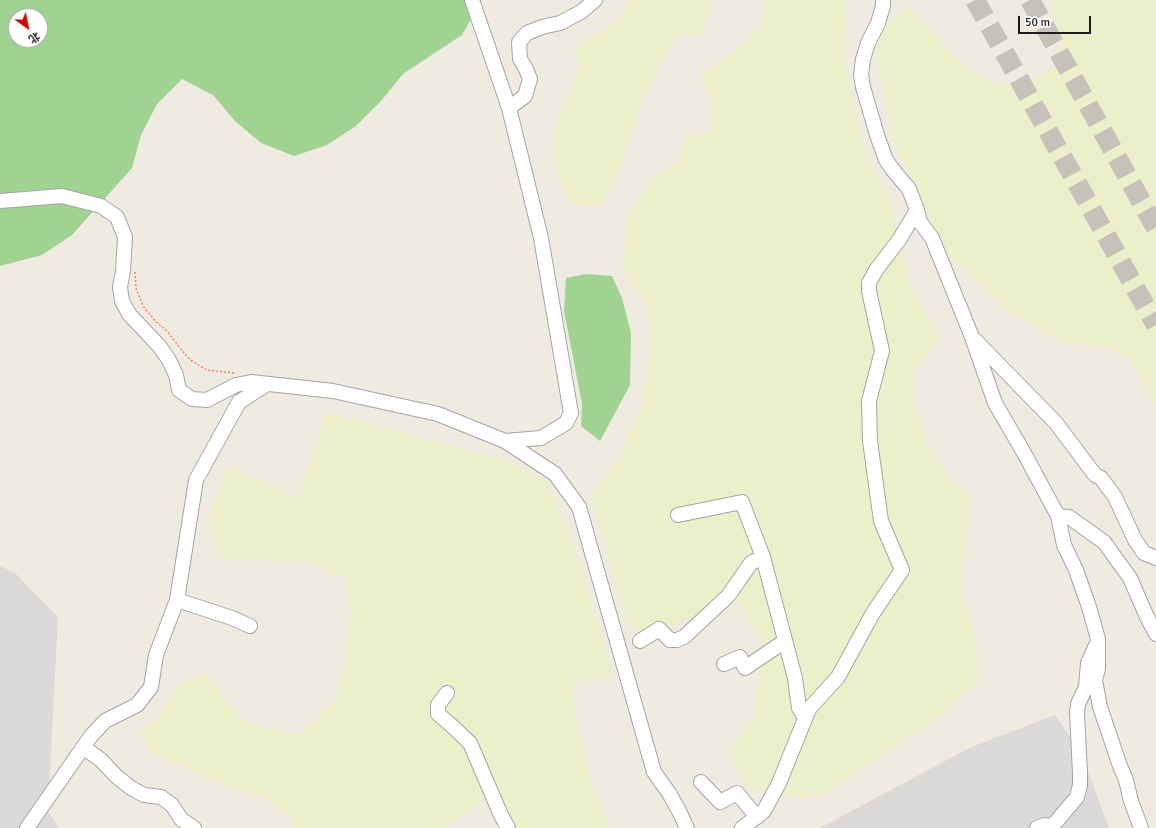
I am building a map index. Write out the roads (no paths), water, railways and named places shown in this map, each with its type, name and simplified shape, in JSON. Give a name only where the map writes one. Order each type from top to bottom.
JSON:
[{"type":"street","points":[[472,0],[509,108],[541,238],[571,413],[566,422],[541,438],[504,441]]},
{"type":"street","points":[[509,108],[525,96],[530,80],[520,59],[519,42],[527,33],[542,27],[560,23],[581,12],[595,0]]},
{"type":"street","points":[[883,0],[883,6],[878,23],[868,43],[863,59],[861,75],[863,87],[876,129],[886,160],[909,189],[920,222],[932,238],[972,337],[995,403],[1058,516],[1064,545],[1076,570],[1098,639],[1098,669],[1095,680],[1100,707],[1126,780],[1140,828]]},
{"type":"street","points":[[0,201],[62,196],[101,206],[117,217],[125,237],[123,271],[120,287],[122,301],[129,314],[160,346],[169,360],[176,375],[179,390],[192,399],[207,400],[236,385],[251,382],[333,391],[438,414],[504,441],[555,474],[578,507],[654,772],[669,793],[687,828]]},
{"type":"street","points":[[742,828],[764,811],[780,783],[809,709],[838,677],[874,613],[902,570],[881,521],[870,441],[869,402],[882,351],[869,291],[869,283],[876,270],[899,240],[917,210]]},
{"type":"street","points":[[972,337],[1056,423],[1095,475],[1102,478],[1115,497],[1135,540],[1144,553],[1156,558]]},
{"type":"street","points":[[27,828],[90,736],[105,720],[137,705],[150,687],[156,655],[178,600],[196,480],[239,402],[267,384]]},
{"type":"street","points":[[678,515],[742,502],[763,557],[795,678],[799,708],[805,718]]},
{"type":"street","points":[[1058,516],[1069,518],[1104,542],[1130,578],[1156,634]]},
{"type":"street","points":[[640,641],[659,629],[670,640],[677,640],[684,637],[728,596],[751,563],[763,557]]},
{"type":"street","points":[[178,600],[232,618],[250,626]]},
{"type":"street","points":[[1037,828],[1044,825],[1052,826],[1077,797],[1080,785],[1080,773],[1077,709],[1086,687],[1088,663],[1098,639]]},
{"type":"street","points":[[724,664],[740,657],[746,668],[785,641]]},
{"type":"street","points":[[446,693],[438,705],[438,714],[470,743],[508,828]]},
{"type":"street","points":[[83,747],[101,760],[116,776],[131,788],[144,795],[161,796],[172,805],[181,819],[194,828]]},
{"type":"street","points":[[701,782],[720,802],[737,793],[756,817]]},
{"type":"tunnel","points":[[975,0],[1156,325]]},
{"type":"tunnel","points":[[1030,0],[1156,228]]}]
